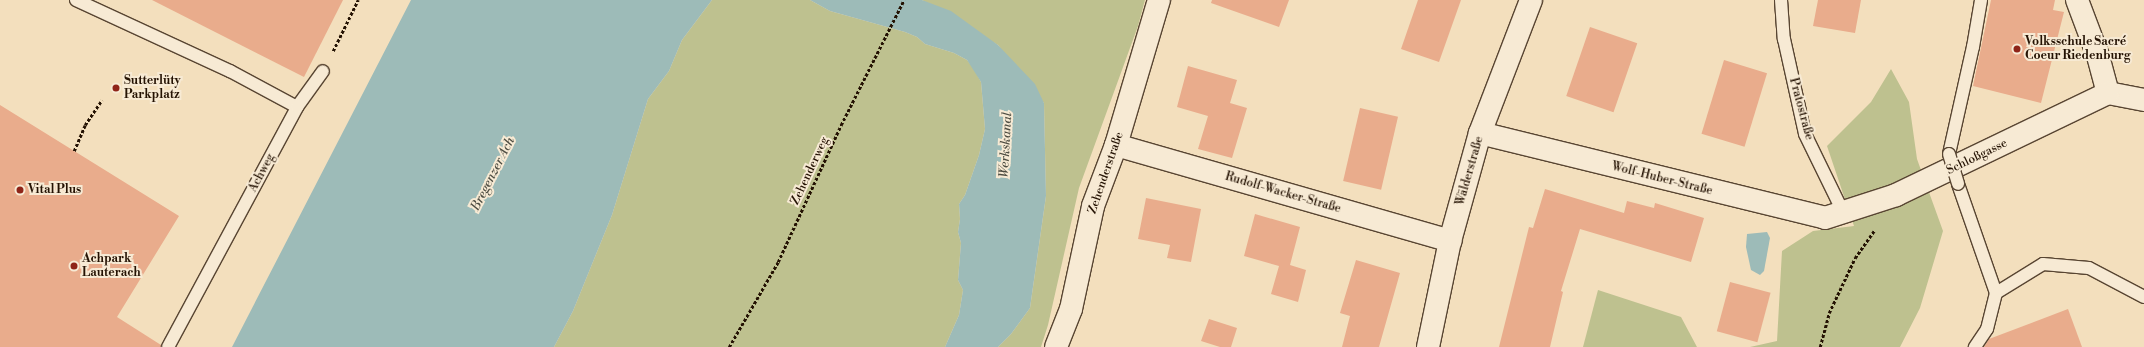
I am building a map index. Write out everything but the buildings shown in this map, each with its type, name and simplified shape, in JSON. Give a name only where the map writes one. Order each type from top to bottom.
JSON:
[{"type":"street","name":"Zehenderstraße","points":[[1056,347],[1071,309],[1093,206],[1116,145],[1160,0]]},
{"type":"street","name":"Wälderstraße","points":[[1430,347],[1450,242],[1480,133],[1531,0]]},
{"type":"street","points":[[2077,0],[2098,56],[2108,94],[2144,100]]},
{"type":"street","name":"Schloßgasse","points":[[1843,212],[1896,196],[2108,94]]},
{"type":"street","name":"Wolf-Huber-Straße","points":[[1480,133],[1825,218],[1843,212]]},
{"type":"street","name":"Rudolf-Wacker-Straße","points":[[1116,145],[1450,242]]},
{"type":"lane","points":[[76,0],[230,71],[297,107]]},
{"type":"lane","name":"Pratostraße","points":[[1781,0],[1784,40],[1805,134],[1843,212]]},
{"type":"lane","points":[[1975,347],[1987,329],[1996,293],[1949,154],[1973,47],[1981,0]]},
{"type":"lane","name":"Achweg","points":[[168,347],[297,107],[323,71]]},
{"type":"lane","points":[[1996,293],[2043,264],[2089,268],[2144,297]]},
{"type":"path","points":[[323,71],[358,0]]},
{"type":"path","name":"Zehenderweg","points":[[729,347],[778,262],[878,49],[904,0]]},
{"type":"path","points":[[74,151],[85,125],[102,100]]},
{"type":"path","points":[[1820,347],[1829,313],[1855,258],[1875,229]]},
{"type":"green space","points":[[712,0],[810,0],[830,11],[905,32],[917,37],[925,44],[954,53],[967,60],[974,69],[981,82],[985,129],[979,155],[965,195],[959,204],[960,219],[958,232],[961,243],[958,280],[963,290],[959,315],[945,347],[554,347],[573,311],[612,215],[648,99],[669,71],[682,40]]},
{"type":"green space","points":[[922,0],[1145,0],[1138,26],[1079,188],[1048,325],[1041,347],[998,347],[1011,334],[1030,308],[1046,196],[1044,103],[998,45]]},
{"type":"green space","points":[[1891,69],[1909,102],[1917,159],[1943,231],[1920,308],[1900,347],[1750,347],[1777,341],[1782,251],[1813,231],[1854,226],[1827,146],[1871,102]]},
{"type":"green space","points":[[1598,290],[1681,317],[1697,347],[1583,347]]},
{"type":"water","name":"Bregenzer Ach","points":[[411,0],[712,0],[682,40],[669,71],[648,99],[612,215],[573,311],[554,347],[232,347]]},
{"type":"water","name":"Werkskanal","points":[[810,0],[922,0],[951,11],[998,45],[1035,84],[1044,103],[1046,196],[1030,308],[1011,334],[998,347],[945,347],[959,315],[963,290],[958,280],[961,243],[958,232],[960,219],[959,204],[965,195],[979,155],[985,129],[981,82],[967,60],[954,53],[925,44],[917,37],[905,32],[830,11]]},
{"type":"water","points":[[1767,232],[1770,238],[1764,271],[1760,275],[1751,270],[1746,247],[1747,234]]},
{"type":"place","name":"Volksschule Sacré Coeur Riedenburg","points":[[2017,49]]},
{"type":"place","name":"Sutterlüty Parkplatz","points":[[116,88]]},
{"type":"place","name":"Vital Plus","points":[[20,190]]},
{"type":"place","name":"Achpark Lauterach","points":[[74,266]]}]
